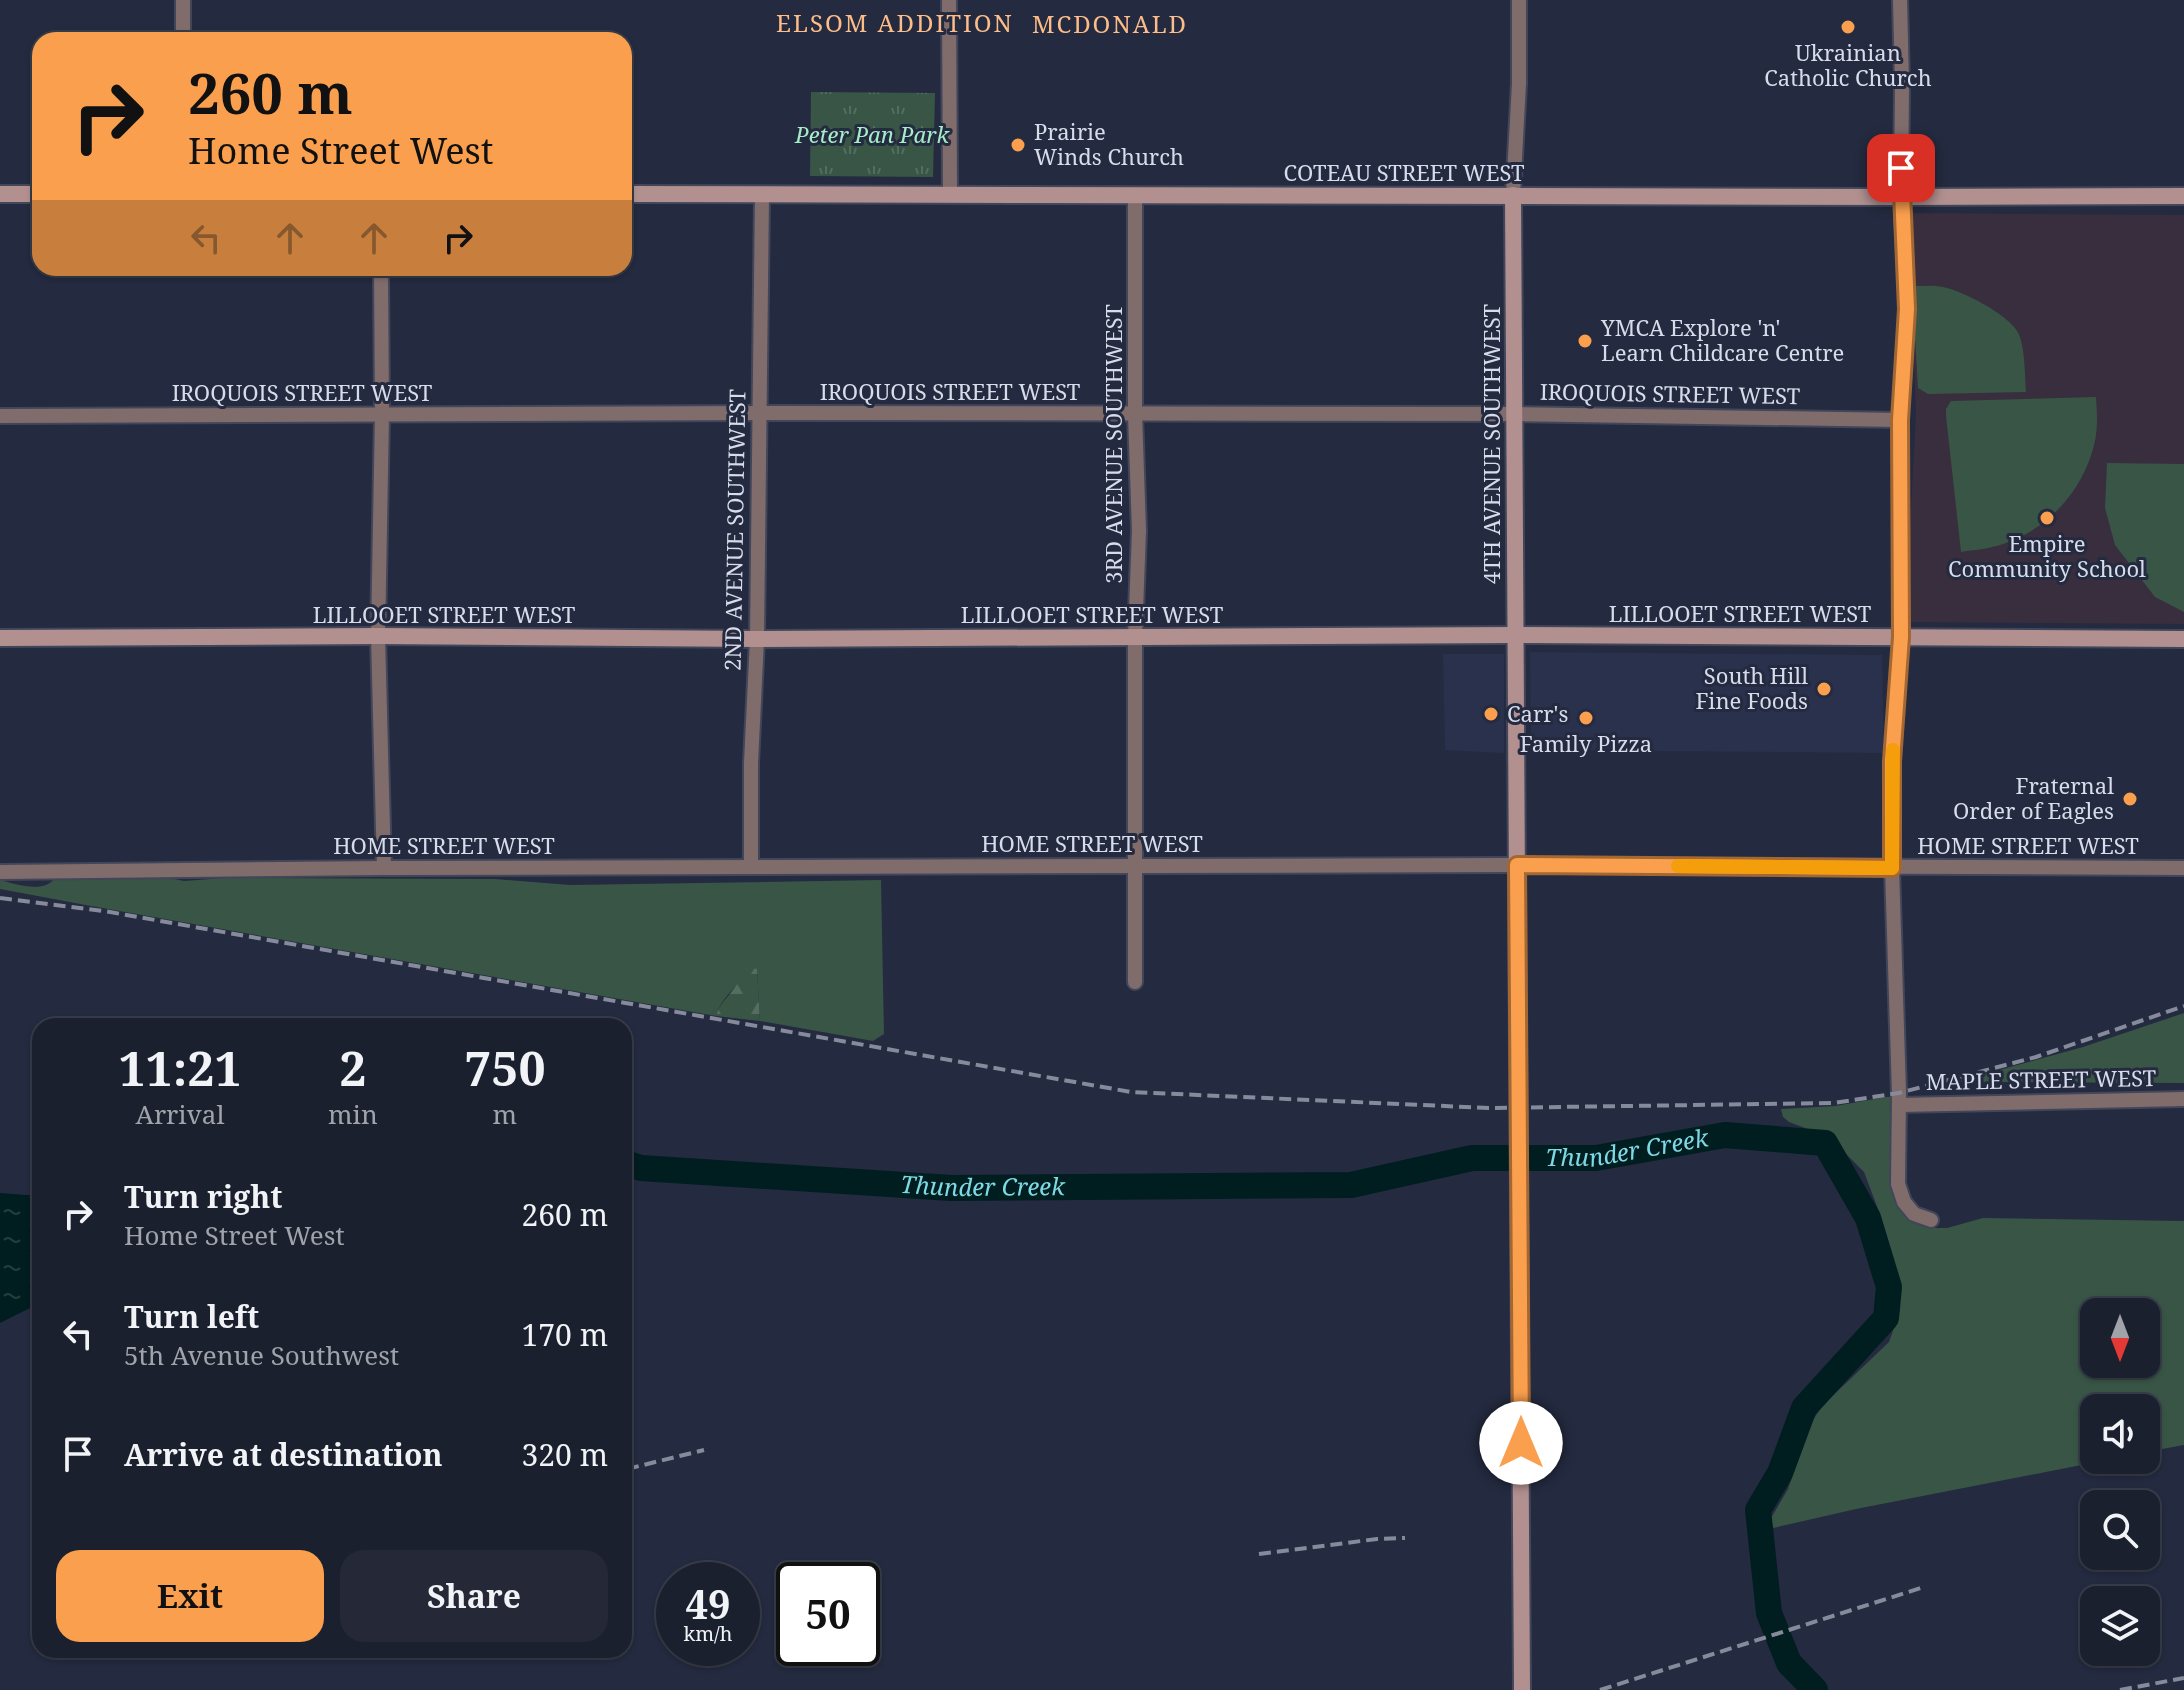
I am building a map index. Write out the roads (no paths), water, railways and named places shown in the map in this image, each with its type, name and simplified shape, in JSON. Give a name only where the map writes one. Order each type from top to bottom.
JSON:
[{"type":"street","points":[[183,0],[183,32]]},
{"type":"street","points":[[949,0],[950,194]]},
{"type":"street","name":"4TH AVENUE SOUTHWEST","points":[[1519,0],[1519,83],[1513,195],[1522,1690]]},
{"type":"street","points":[[1900,0],[1901,197],[1907,309],[1900,420],[1901,637],[1892,761],[1898,1184],[1904,1202],[1914,1214],[1931,1220]]},
{"type":"street","points":[[0,194],[32,194]]},
{"type":"street","name":"COTEAU STREET WEST","points":[[632,194],[2184,196]]},
{"type":"street","name":"2ND AVENUE SOUTHWEST","points":[[751,867],[762,194]]},
{"type":"street","name":"3RD AVENUE SOUTHWEST","points":[[1135,195],[1135,414],[1139,531],[1135,637],[1135,982]]},
{"type":"street","points":[[381,276],[378,636],[384,868]]},
{"type":"street","name":"IROQUOIS STREET WEST","points":[[0,416],[1515,414],[1900,420]]},
{"type":"street","name":"LILLOOET STREET WEST","points":[[0,638],[378,636],[757,639],[1516,635],[2184,639]]},
{"type":"street","name":"HOME STREET WEST","points":[[0,872],[1517,865],[2184,868]]},
{"type":"street","name":"MAPLE STREET WEST","points":[[1899,1105],[2184,1099]]},
{"type":"water","points":[[0,1193],[32,1195],[32,1307],[0,1323]]},
{"type":"waterway","name":"Thunder Creek","points":[[632,1165],[951,1188],[1351,1185],[1472,1158],[1596,1158],[1725,1135],[1825,1143],[1868,1218],[1889,1287],[1886,1318],[1804,1408],[1780,1473],[1758,1510],[1769,1613],[1789,1663],[1815,1690]]},
{"type":"railway","points":[[0,898],[104,911],[1131,1092],[1489,1108],[1834,1103],[1899,1093],[2036,1057],[2184,1006]]},
{"type":"railway","points":[[632,1468],[704,1450]]},
{"type":"railway","points":[[1259,1554],[1405,1538]]},
{"type":"railway","points":[[1600,1690],[1924,1587]]},
{"type":"railway","points":[[2120,1690],[2184,1678]]},
{"type":"place","name":"Ukrainian Catholic Church","points":[[1848,27]]},
{"type":"place","name":"Prairie Winds Church","points":[[1018,145]]},
{"type":"place","name":"YMCA Explore 'n' Learn Childcare Centre","points":[[1585,341]]},
{"type":"place","name":"Empire Community School","points":[[2047,518]]},
{"type":"place","name":"South Hill Fine Foods","points":[[1824,689]]},
{"type":"place","name":"Carr's","points":[[1491,714]]},
{"type":"place","name":"Family Pizza","points":[[1586,718]]},
{"type":"place","name":"Fraternal Order of Eagles","points":[[2130,799]]},
{"type":"district","name":"ELSOM ADDITION","points":[[895,24]]},
{"type":"district","name":"MCDONALD","points":[[1110,25]]},
{"type":"park label","name":"Peter Pan Park","points":[[872,135]]}]
